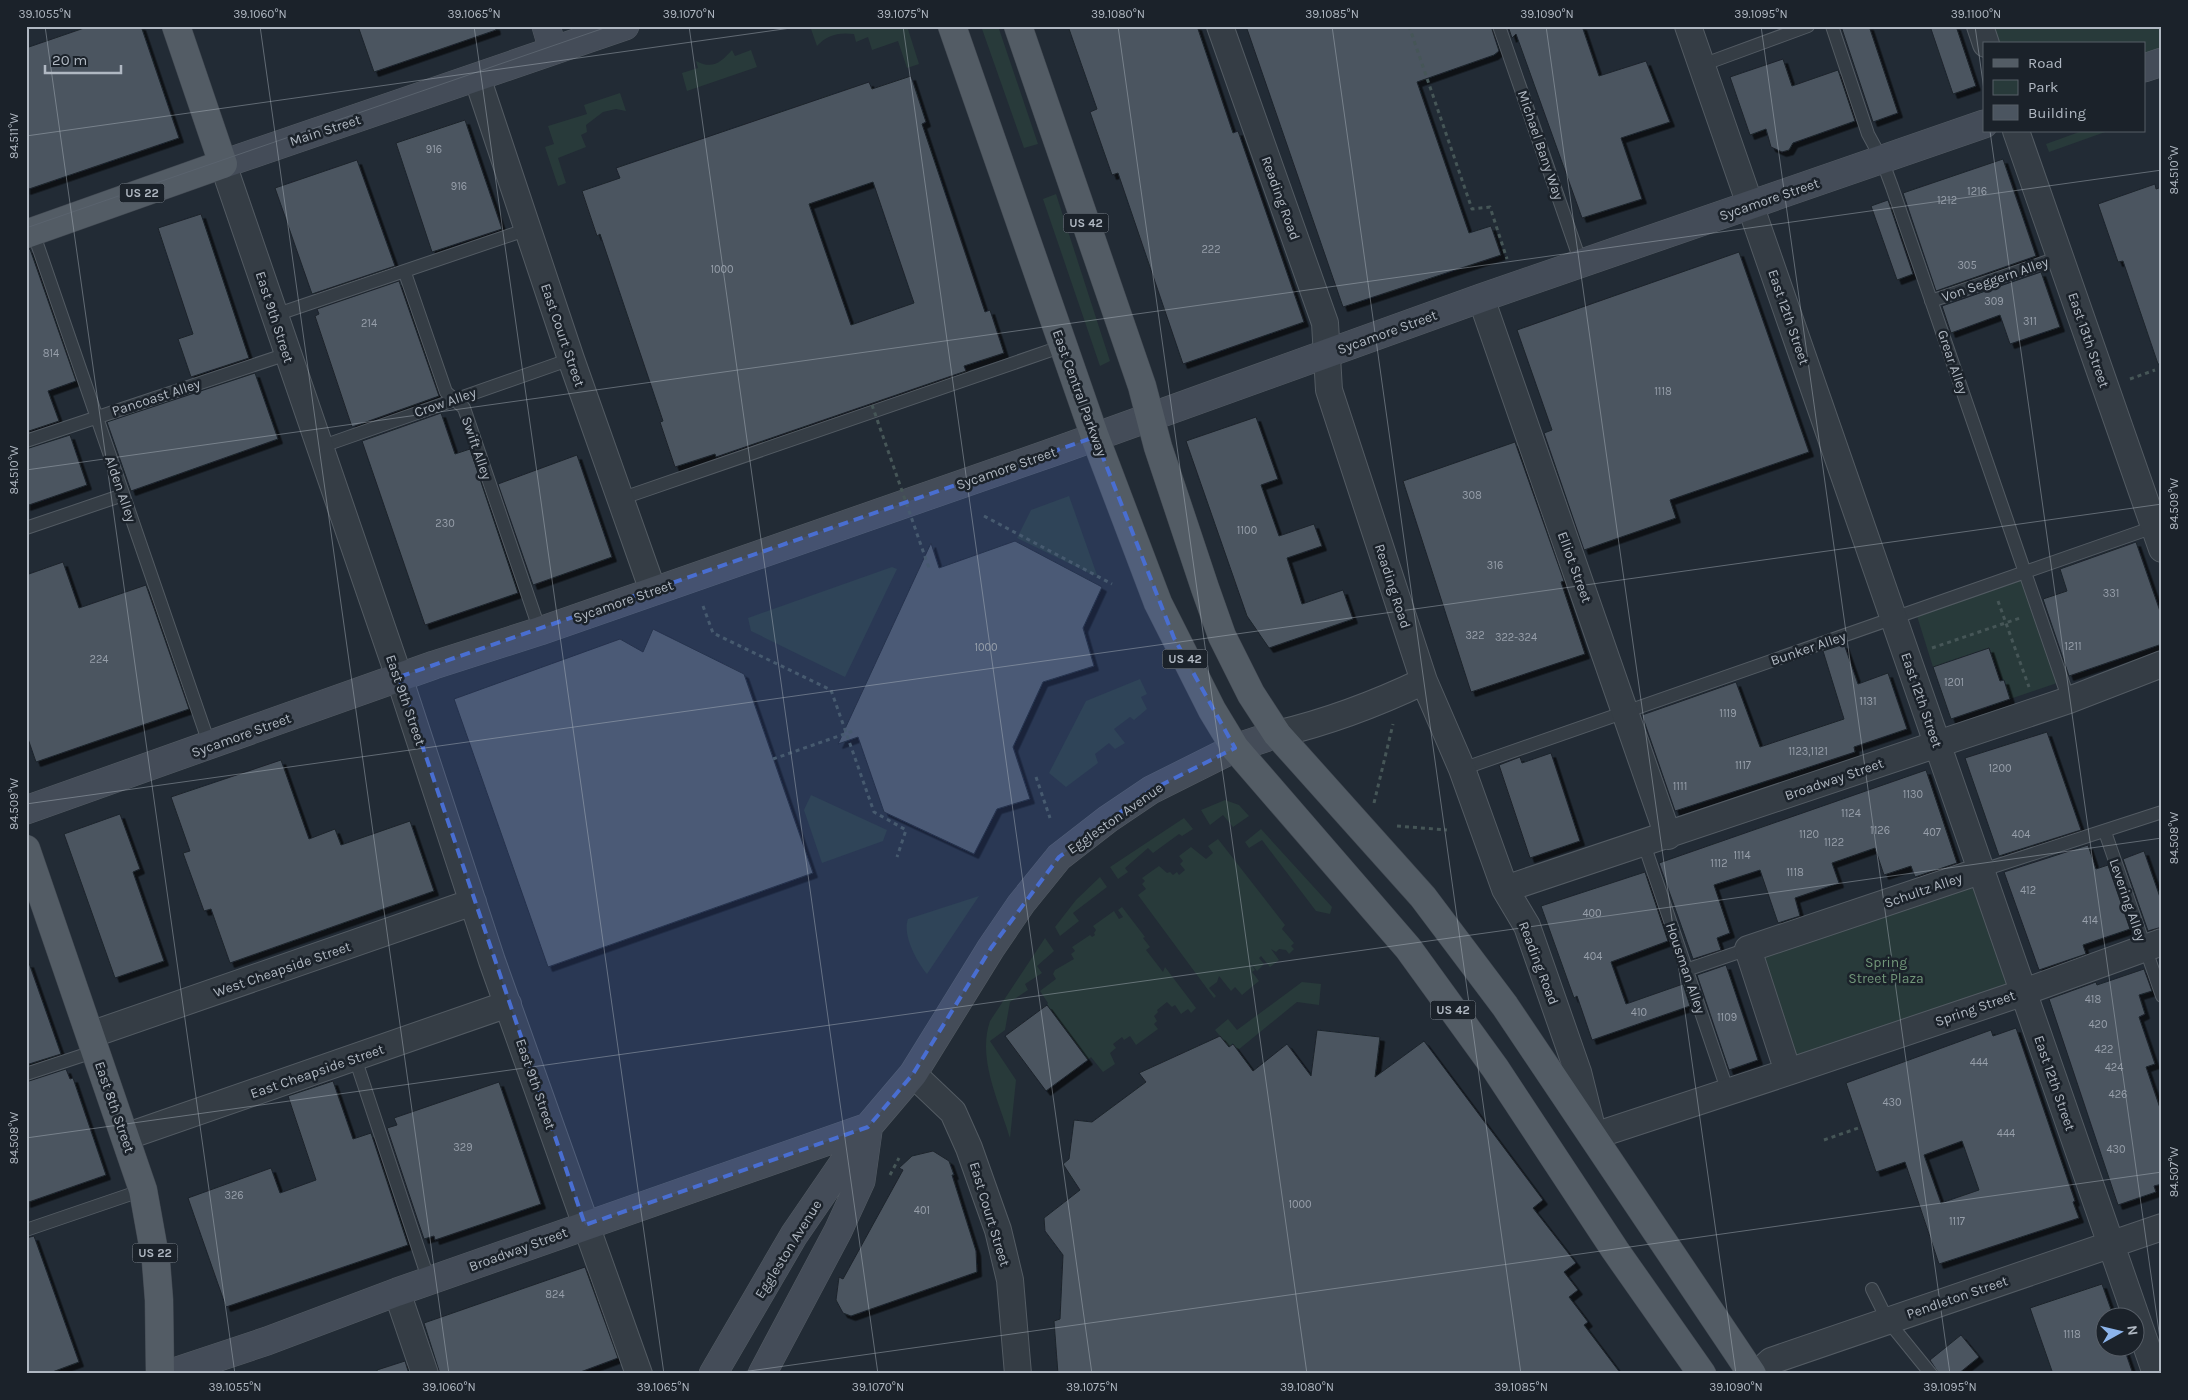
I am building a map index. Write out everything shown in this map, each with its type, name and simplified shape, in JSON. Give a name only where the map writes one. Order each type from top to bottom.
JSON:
[{"type":"main road","name":"East 9th Street","points":[[176,26],[223,164]]},
{"type":"main road","name":"Main Street","points":[[29,233],[477,77],[550,38],[625,26]]},
{"type":"main road","name":"East Central Parkway","points":[[952,26],[1095,437],[1158,603],[1208,702],[1235,748]]},
{"type":"main road","name":"US 42","points":[[1018,26],[1142,386],[1158,448],[1222,636],[1251,694],[1277,734]]},
{"type":"main road","points":[[2146,67],[2162,62]]},
{"type":"main road","name":"Sycamore Street","points":[[26,810],[210,746],[399,677],[540,631],[1151,418],[1481,298],[1983,124]]},
{"type":"main road","name":"Eggleston Avenue","points":[[713,1374],[794,1235],[868,1127],[913,1074],[991,948],[1021,904],[1059,857],[1108,819],[1151,790],[1235,748],[1277,734]]},
{"type":"main road","name":"Reading Road","points":[[1277,734],[1424,897],[1505,1006],[1752,1374]]},
{"type":"main road","name":"US 42","points":[[1235,748],[1408,948],[1495,1068],[1615,1250],[1702,1374]]},
{"type":"main road","name":"East 8th Street","points":[[26,849],[143,1190],[156,1262],[159,1300],[160,1374]]},
{"type":"main road","points":[[762,1374],[838,1231],[861,1181],[868,1127]]},
{"type":"main road","name":"Broadway Street","points":[[168,1374],[210,1367],[396,1292],[868,1127]]},
{"type":"street","name":"Reading Road","points":[[1220,26],[1325,323],[1330,390],[1424,681],[1462,769],[1505,889],[1527,926],[1578,1072],[1594,1136]]},
{"type":"street","name":"East 12th Street","points":[[1688,26],[1937,744],[1983,870],[2156,1374]]},
{"type":"street","points":[[1980,26],[1985,42]]},
{"type":"street","name":"East Court Street","points":[[477,77],[571,359],[653,591]]},
{"type":"street","name":"East 13th Street","points":[[2016,132],[2158,538]]},
{"type":"street","name":"East 9th Street","points":[[223,164],[399,677],[473,902],[638,1374]]},
{"type":"street","name":"Elliot Street","points":[[1481,298],[1625,712],[1656,840]]},
{"type":"street","name":"Broadway Street","points":[[1505,889],[1656,840],[2069,700],[2162,664]]},
{"type":"street","name":"Eggleston Avenue","points":[[1277,734],[1322,724],[1390,697],[1424,681]]},
{"type":"street","name":"Schultz Alley","points":[[1748,949],[1983,870]]},
{"type":"street","name":"West Cheapside Street","points":[[93,1043],[473,902]]},
{"type":"street","name":"Spring Street","points":[[1594,1136],[2024,992],[2153,945]]},
{"type":"street","points":[[1748,949],[1788,1072]]},
{"type":"street","name":"East Cheapside Street","points":[[126,1137],[508,1004]]},
{"type":"street","name":"East Court Street","points":[[913,1074],[953,1112],[969,1148],[998,1230],[1010,1280],[1018,1374]]},
{"type":"street","name":"Pendleton Street","points":[[1757,1374],[1771,1361],[2162,1226]]},
{"type":"street","points":[[396,1292],[425,1374]]},
{"type":"lane","name":"Michael Bany Way","points":[[1500,26],[1581,263]]},
{"type":"lane","points":[[1702,65],[1808,26]]},
{"type":"lane","name":"Grear Alley","points":[[1832,26],[1868,134],[1882,160],[2069,700]]},
{"type":"lane","points":[[276,315],[405,273],[528,229]]},
{"type":"lane","name":"Alden Alley","points":[[29,233],[97,417],[210,746]]},
{"type":"lane","name":"Von Seggern Alley","points":[[1931,301],[2060,257]]},
{"type":"lane","name":"Swift Alley","points":[[405,273],[446,392],[464,408],[540,631]]},
{"type":"lane","points":[[620,499],[1063,346]]},
{"type":"lane","name":"Pancoast Alley","points":[[26,441],[287,354]]},
{"type":"lane","name":"Crow Alley","points":[[320,447],[571,359]]},
{"type":"lane","points":[[26,528],[123,495]]},
{"type":"lane","name":"Bunker Alley","points":[[1462,769],[1779,661],[2026,572],[2158,538]]},
{"type":"lane","name":"Schultz Alley","points":[[1983,870],[2162,812]]},
{"type":"lane","name":"Levering Alley","points":[[2105,832],[2153,945],[2162,996]]},
{"type":"lane","name":"Housman Alley","points":[[1656,840],[1686,970],[1728,1092]]},
{"type":"lane","name":"Schultz Alley","points":[[1686,970],[1748,949]]},
{"type":"lane","points":[[26,1074],[93,1043]]},
{"type":"lane","points":[[356,1058],[429,1281]]},
{"type":"lane","points":[[26,1230],[143,1190]]},
{"type":"lane","points":[[1872,1289],[1888,1321],[1931,1374]]},
{"type":"path","points":[[1409,26],[1472,209],[1490,207],[1508,259]]},
{"type":"path","points":[[2125,381],[2155,370]]},
{"type":"path","points":[[872,405],[930,571]]},
{"type":"path","points":[[984,516],[1112,584]]},
{"type":"path","points":[[1992,584],[2037,710]]},
{"type":"path","points":[[703,606],[713,633],[831,690],[874,812],[906,830],[897,857]]},
{"type":"path","points":[[1907,656],[2039,612]]},
{"type":"path","points":[[1374,803],[1395,716]]},
{"type":"path","points":[[773,759],[856,730]]},
{"type":"path","points":[[1036,777],[1050,818]]},
{"type":"path","points":[[1397,826],[1447,830]]},
{"type":"path","points":[[1824,1140],[1861,1127]]},
{"type":"highlighted area","points":[[1095,437],[1174,638],[1235,748],[1151,790],[1059,857],[991,948],[913,1074],[868,1127],[585,1225],[399,677]]},
{"type":"green space","points":[[820,26],[907,26],[919,64],[907,68],[898,41],[872,50],[868,37],[856,42],[854,34],[843,33],[825,39],[817,46],[811,29]]},
{"type":"green space","points":[[981,26],[998,26],[1038,144],[1024,148]]},
{"type":"green space","points":[[1980,26],[2162,26],[2162,62],[2146,67],[2146,42],[1985,42]]},
{"type":"green space","points":[[732,50],[735,56],[751,50],[757,67],[687,91],[682,73],[698,68],[696,61],[712,65],[724,58]]},
{"type":"green space","points":[[620,93],[626,111],[616,109],[603,112],[586,125],[587,132],[581,135],[586,147],[558,158],[566,183],[558,186],[545,147],[554,144],[548,126],[587,114],[584,105]]},
{"type":"green space","points":[[2079,132],[2105,132],[2049,152],[2046,144]]},
{"type":"green space","points":[[1056,194],[1110,361],[1100,366],[1043,199]]},
{"type":"green space","points":[[1069,496],[1097,575],[1093,575],[1017,538],[1031,510]]},
{"type":"green space","points":[[892,567],[897,569],[845,677],[751,631],[748,618]]},
{"type":"green space","points":[[2025,578],[2060,682],[2010,699],[1989,648],[1933,667],[1917,616]]},
{"type":"green space","points":[[1140,679],[1147,694],[1141,697],[1147,709],[1134,720],[1130,717],[1114,729],[1125,743],[1115,749],[1109,743],[1095,754],[1098,763],[1066,787],[1049,773],[1086,701]]},
{"type":"green space","points":[[811,795],[887,830],[883,841],[822,863],[804,810]]},
{"type":"green space","points":[[1225,800],[1239,805],[1249,816],[1233,827],[1223,815],[1210,825],[1201,810]]},
{"type":"green space","points":[[1184,818],[1193,829],[1182,836],[1179,834],[1153,853],[1148,848],[1125,868],[1128,872],[1118,879],[1110,867]]},
{"type":"green space","points":[[1261,829],[1332,907],[1330,914],[1316,911],[1262,840],[1249,848],[1245,842]]},
{"type":"green space","points":[[1218,839],[1285,925],[1282,929],[1294,943],[1291,946],[1294,949],[1289,954],[1286,950],[1279,949],[1276,952],[1271,949],[1279,960],[1270,967],[1261,956],[1259,958],[1264,964],[1257,971],[1249,961],[1255,970],[1252,972],[1259,981],[1242,995],[1235,987],[1231,991],[1219,976],[1217,982],[1209,988],[1216,996],[1214,998],[1138,895],[1146,889],[1142,884],[1145,881],[1142,878],[1159,866],[1167,873],[1170,872],[1173,875],[1177,872],[1179,875],[1185,870],[1180,864],[1183,861],[1179,856],[1191,847],[1206,859],[1213,853],[1208,846]]},
{"type":"green space","name":"Spring Street Plaza","points":[[1981,869],[2024,992],[1788,1072],[1748,949]]},
{"type":"green space","points":[[1100,877],[1107,887],[1073,913],[1079,921],[1060,936],[1055,927],[1076,900]]},
{"type":"green space","points":[[979,896],[927,974],[915,956],[909,940],[907,933],[908,919]]},
{"type":"green space","points":[[1122,907],[1145,937],[1143,938],[1150,947],[1146,950],[1163,972],[1165,967],[1196,1008],[1191,1013],[1188,1009],[1181,1014],[1175,1005],[1172,1007],[1167,1002],[1157,1010],[1158,1012],[1154,1016],[1157,1021],[1154,1024],[1158,1029],[1136,1045],[1130,1036],[1124,1040],[1122,1037],[1113,1044],[1116,1048],[1110,1053],[1115,1064],[1103,1072],[1091,1057],[1088,1060],[1047,1005],[1048,1003],[1040,991],[1056,979],[1053,974],[1055,970],[1074,959],[1071,954],[1075,951],[1072,947],[1090,935],[1092,937],[1095,935],[1096,930],[1093,926],[1114,911],[1119,919],[1123,917],[1118,910]]},
{"type":"green space","points":[[1045,938],[1054,951],[1037,966],[1042,973],[1025,984],[1028,990],[1010,1002],[1005,1030],[990,1041],[1016,1080],[1010,1138],[991,1080],[986,1050],[987,1035],[990,1021]]},
{"type":"green space","points":[[1302,982],[1321,984],[1319,1005],[1297,1002],[1238,1050],[1233,1044],[1229,1047],[1215,1030],[1228,1019],[1237,1030]]},
{"type":"building","points":[[90,26],[141,26],[179,138],[26,190],[26,48]]},
{"type":"building","points":[[358,26],[495,26],[496,30],[374,72]]},
{"type":"building","points":[[1068,26],[1197,26],[1233,133],[1238,131],[1304,322],[1183,364],[1118,173],[1112,175],[1090,112],[1097,109]]},
{"type":"building","points":[[1246,26],[1491,26],[1499,51],[1494,55],[1417,82],[1469,233],[1491,226],[1501,255],[1343,307]]},
{"type":"building","points":[[1508,26],[1582,26],[1599,76],[1646,61],[1670,122],[1621,138],[1642,199],[1582,218],[1516,34],[1512,38]]},
{"type":"building","points":[[1841,26],[1869,26],[1898,113],[1873,122]]},
{"type":"building","points":[[1930,26],[1956,26],[1976,86],[1953,94]]},
{"type":"building","points":[[1783,59],[1792,86],[1838,70],[1855,121],[1793,143],[1789,150],[1782,152],[1771,147],[1766,129],[1750,135],[1730,77]]},
{"type":"building","points":[[911,76],[926,122],[922,124],[985,312],[990,310],[1004,353],[964,366],[966,371],[716,457],[715,454],[675,467],[660,422],[663,421],[600,234],[597,236],[582,191],[620,178],[616,168],[869,82],[872,89]],"holes":[[[873,182],[914,303],[851,325],[809,204]]]},
{"type":"building","points":[[465,120],[502,229],[432,252],[396,143]]},
{"type":"building","points":[[2003,159],[2036,256],[1936,291],[1903,193]]},
{"type":"building","points":[[357,160],[395,266],[312,294],[275,188]]},
{"type":"building","points":[[2155,184],[2156,189],[2162,187],[2162,364],[2158,364],[2123,261],[2118,262],[2098,204]]},
{"type":"building","points":[[1888,200],[1913,274],[1897,280],[1871,206]]},
{"type":"building","points":[[201,214],[249,358],[191,377],[178,339],[193,334],[158,228]]},
{"type":"building","points":[[26,249],[30,249],[76,381],[48,391],[59,421],[26,432]]},
{"type":"building","points":[[1739,252],[1809,452],[1670,500],[1676,518],[1584,550],[1544,433],[1552,430],[1517,330]]},
{"type":"building","points":[[2041,272],[2060,327],[2010,344],[2000,315],[1951,333],[1942,306]]},
{"type":"building","points":[[399,281],[439,396],[352,427],[315,316],[319,314],[317,309]]},
{"type":"building","points":[[255,373],[278,439],[131,491],[107,422]]},
{"type":"building","points":[[441,413],[455,454],[470,449],[518,593],[425,625],[362,441]]},
{"type":"building","points":[[1256,417],[1278,479],[1261,485],[1279,536],[1314,524],[1322,546],[1287,558],[1302,604],[1343,590],[1353,619],[1269,648],[1247,616],[1186,441]]},
{"type":"building","points":[[70,435],[87,485],[26,506],[26,449]]},
{"type":"building","points":[[1515,442],[1564,581],[1561,582],[1585,654],[1471,692],[1403,481]]},
{"type":"building","points":[[577,455],[612,557],[533,585],[498,484]]},
{"type":"building","points":[[1015,541],[1102,587],[1083,628],[1094,666],[1043,682],[1013,747],[1030,799],[997,809],[974,854],[884,812],[858,737],[838,744],[931,543],[939,568]]},
{"type":"building","points":[[2136,542],[2162,617],[2162,644],[2069,676],[2043,599],[2067,591],[2060,569]]},
{"type":"building","points":[[63,562],[79,608],[146,585],[189,709],[36,762],[26,733],[26,575]]},
{"type":"building","points":[[653,629],[744,674],[813,873],[548,967],[454,699],[620,639],[643,652]]},
{"type":"building","points":[[1844,644],[1858,684],[1888,673],[1907,729],[1854,747],[1855,752],[1675,811],[1642,715],[1736,682],[1760,747],[1844,719],[1823,651]]},
{"type":"building","points":[[1989,648],[2000,681],[2004,680],[2010,699],[1951,719],[1933,667]]},
{"type":"building","points":[[2047,732],[2081,830],[1999,856],[1965,758]]},
{"type":"building","points":[[1551,753],[1580,841],[1530,858],[1499,765],[1520,757],[1522,763]]},
{"type":"building","points":[[281,760],[309,839],[335,829],[341,845],[410,821],[434,891],[230,963],[211,909],[204,911],[183,853],[190,851],[171,797]]},
{"type":"building","points":[[1926,770],[1957,863],[1915,877],[1911,866],[1884,875],[1875,848],[1832,863],[1839,883],[1795,898],[1800,916],[1778,923],[1760,870],[1714,885],[1730,933],[1717,938],[1721,950],[1693,959],[1659,863]]},
{"type":"building","points":[[120,814],[140,869],[133,872],[164,961],[115,978],[64,834]]},
{"type":"building","points":[[2088,845],[2096,869],[2108,865],[2130,929],[2083,945],[2086,954],[2039,970],[2004,872]]},
{"type":"building","points":[[2144,851],[2162,903],[2162,927],[2148,931],[2123,859]]},
{"type":"building","points":[[1645,872],[1668,941],[1611,962],[1626,1004],[1683,984],[1690,1006],[1592,1040],[1577,996],[1574,998],[1541,906]]},
{"type":"building","points":[[29,963],[61,1054],[26,1065],[26,964]]},
{"type":"building","points":[[1726,965],[1758,1060],[1729,1070],[1697,975]]},
{"type":"building","points":[[2144,969],[2152,991],[2139,995],[2145,1014],[2139,1017],[2155,1064],[2146,1067],[2162,1114],[2162,1184],[2154,1186],[2156,1192],[2118,1205],[2049,999],[2096,982],[2097,985]]},
{"type":"building","points":[[1047,1005],[1088,1060],[1046,1091],[1005,1036]]},
{"type":"building","points":[[2016,1028],[2075,1201],[2073,1202],[2079,1218],[1939,1264],[1905,1162],[1876,1172],[1846,1083],[1991,1030],[1993,1036]],"holes":[[[1962,1141],[1979,1190],[1941,1203],[1924,1155]]]},
{"type":"building","points":[[1317,1030],[1380,1037],[1375,1077],[1424,1041],[1543,1200],[1533,1208],[1576,1263],[1564,1272],[1578,1290],[1569,1297],[1588,1322],[1584,1325],[1621,1374],[1058,1374],[1054,1321],[1060,1319],[1063,1255],[1045,1231],[1044,1218],[1080,1190],[1063,1164],[1069,1159],[1074,1120],[1092,1122],[1146,1082],[1139,1073],[1220,1036],[1229,1047],[1233,1044],[1253,1071],[1287,1044],[1311,1076]]},
{"type":"building","points":[[66,1069],[70,1079],[73,1078],[106,1175],[26,1203],[26,1082]]},
{"type":"building","points":[[333,1081],[353,1139],[371,1133],[408,1245],[226,1307],[188,1198],[271,1168],[280,1193],[316,1180],[288,1096]]},
{"type":"building","points":[[499,1082],[541,1204],[435,1240],[434,1236],[424,1239],[387,1128],[397,1125],[394,1118]]},
{"type":"building","points":[[933,1151],[949,1161],[976,1251],[977,1272],[851,1316],[843,1313],[836,1300],[839,1277],[843,1279],[903,1170],[899,1168],[912,1156]]},
{"type":"building","points":[[34,1236],[79,1362],[47,1374],[26,1374],[26,1238]]},
{"type":"building","points":[[585,1267],[618,1358],[575,1374],[440,1374],[424,1323]]},
{"type":"building","points":[[2102,1284],[2110,1308],[2096,1308],[2096,1358],[2127,1358],[2133,1374],[2053,1374],[2030,1308]]},
{"type":"building","points":[[1961,1335],[1979,1357],[1958,1374],[1939,1374],[1930,1360]]},
{"type":"building","points":[[405,1361],[409,1374],[378,1374],[377,1370]]},
{"type":"tram line","points":[[26,228],[610,26]]}]
